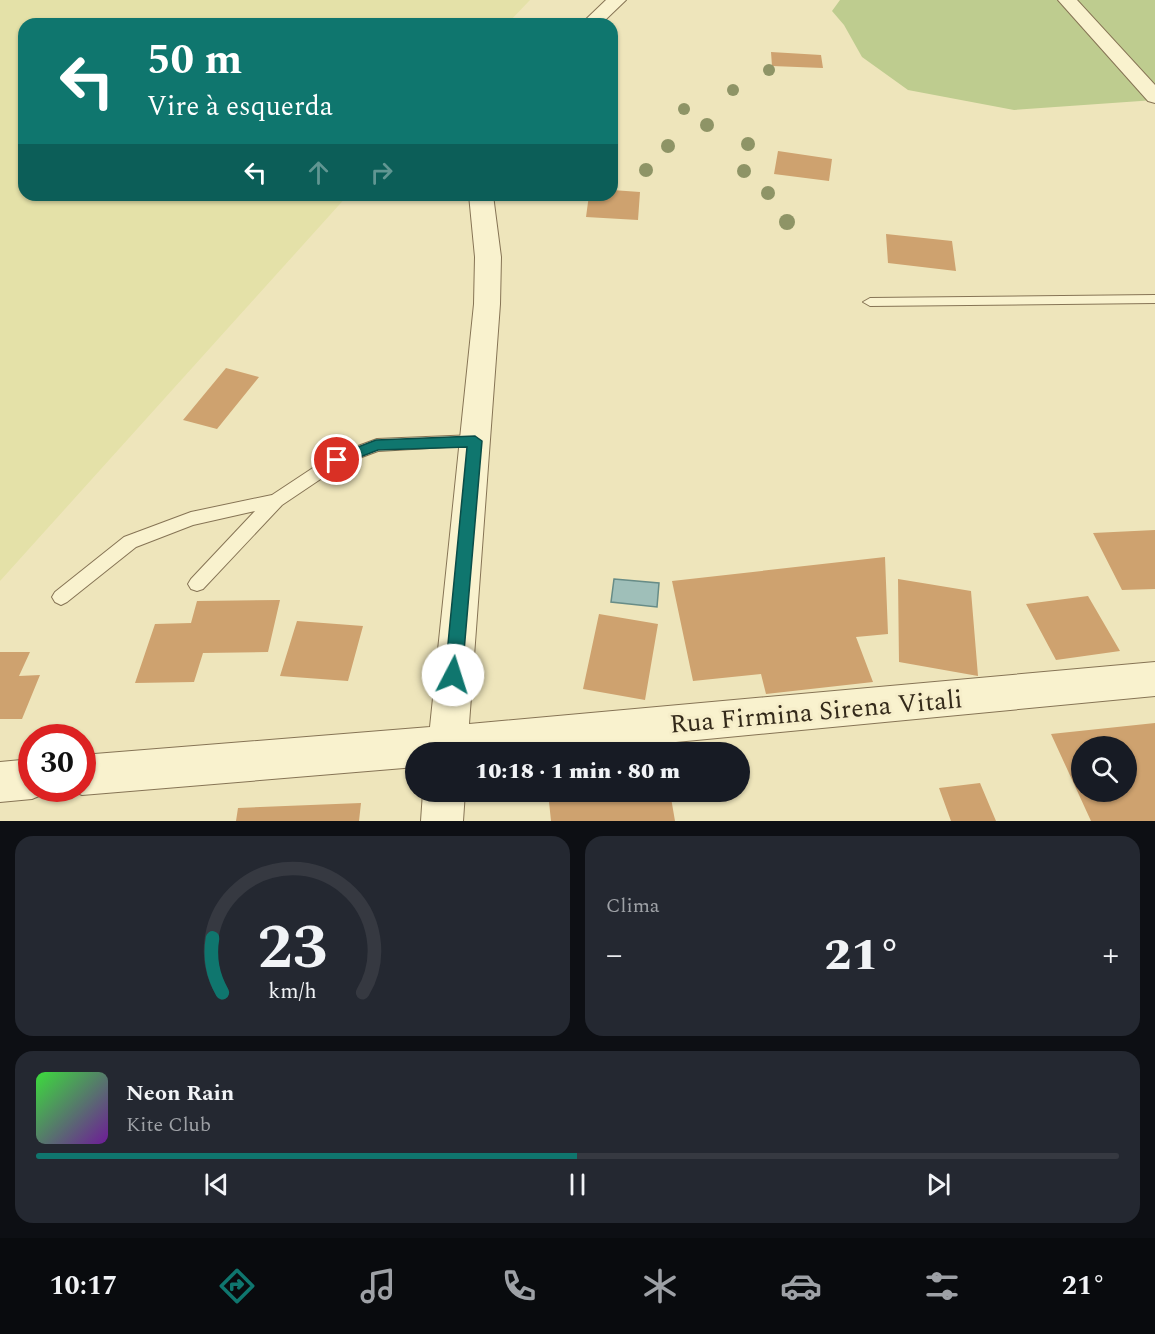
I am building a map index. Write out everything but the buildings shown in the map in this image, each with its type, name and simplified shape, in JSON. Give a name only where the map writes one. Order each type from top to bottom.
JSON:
[{"type":"street","points":[[597,18],[617,0]]},
{"type":"street","points":[[1067,0],[1155,97]]},
{"type":"street","points":[[448,742],[475,441],[488,257],[482,201]]},
{"type":"street","name":"Rua Firmina Sirena Vitali","points":[[518,742],[1155,679]]},
{"type":"street","name":"Rua Firmina Sirena Vitali","points":[[96,774],[405,752]]},
{"type":"street","points":[[0,782],[18,780]]},
{"type":"street","points":[[442,821],[443,802]]},
{"type":"lane","points":[[870,302],[1155,298]]},
{"type":"lane","points":[[197,584],[276,500],[337,460],[376,445],[475,441]]},
{"type":"lane","points":[[61,597],[130,542],[191,519],[276,500]]},
{"type":"shaded area","points":[[0,0],[530,0],[513,18],[18,18],[18,201],[343,201],[0,581]]},
{"type":"green space","points":[[840,0],[1155,0],[1155,100],[1014,110],[908,90],[862,57],[844,25],[832,11]]},
{"type":"water","points":[[614,579],[659,583],[657,607],[611,602]]},
{"type":"route","points":[[337,460],[376,445],[475,441],[453,675]]}]
